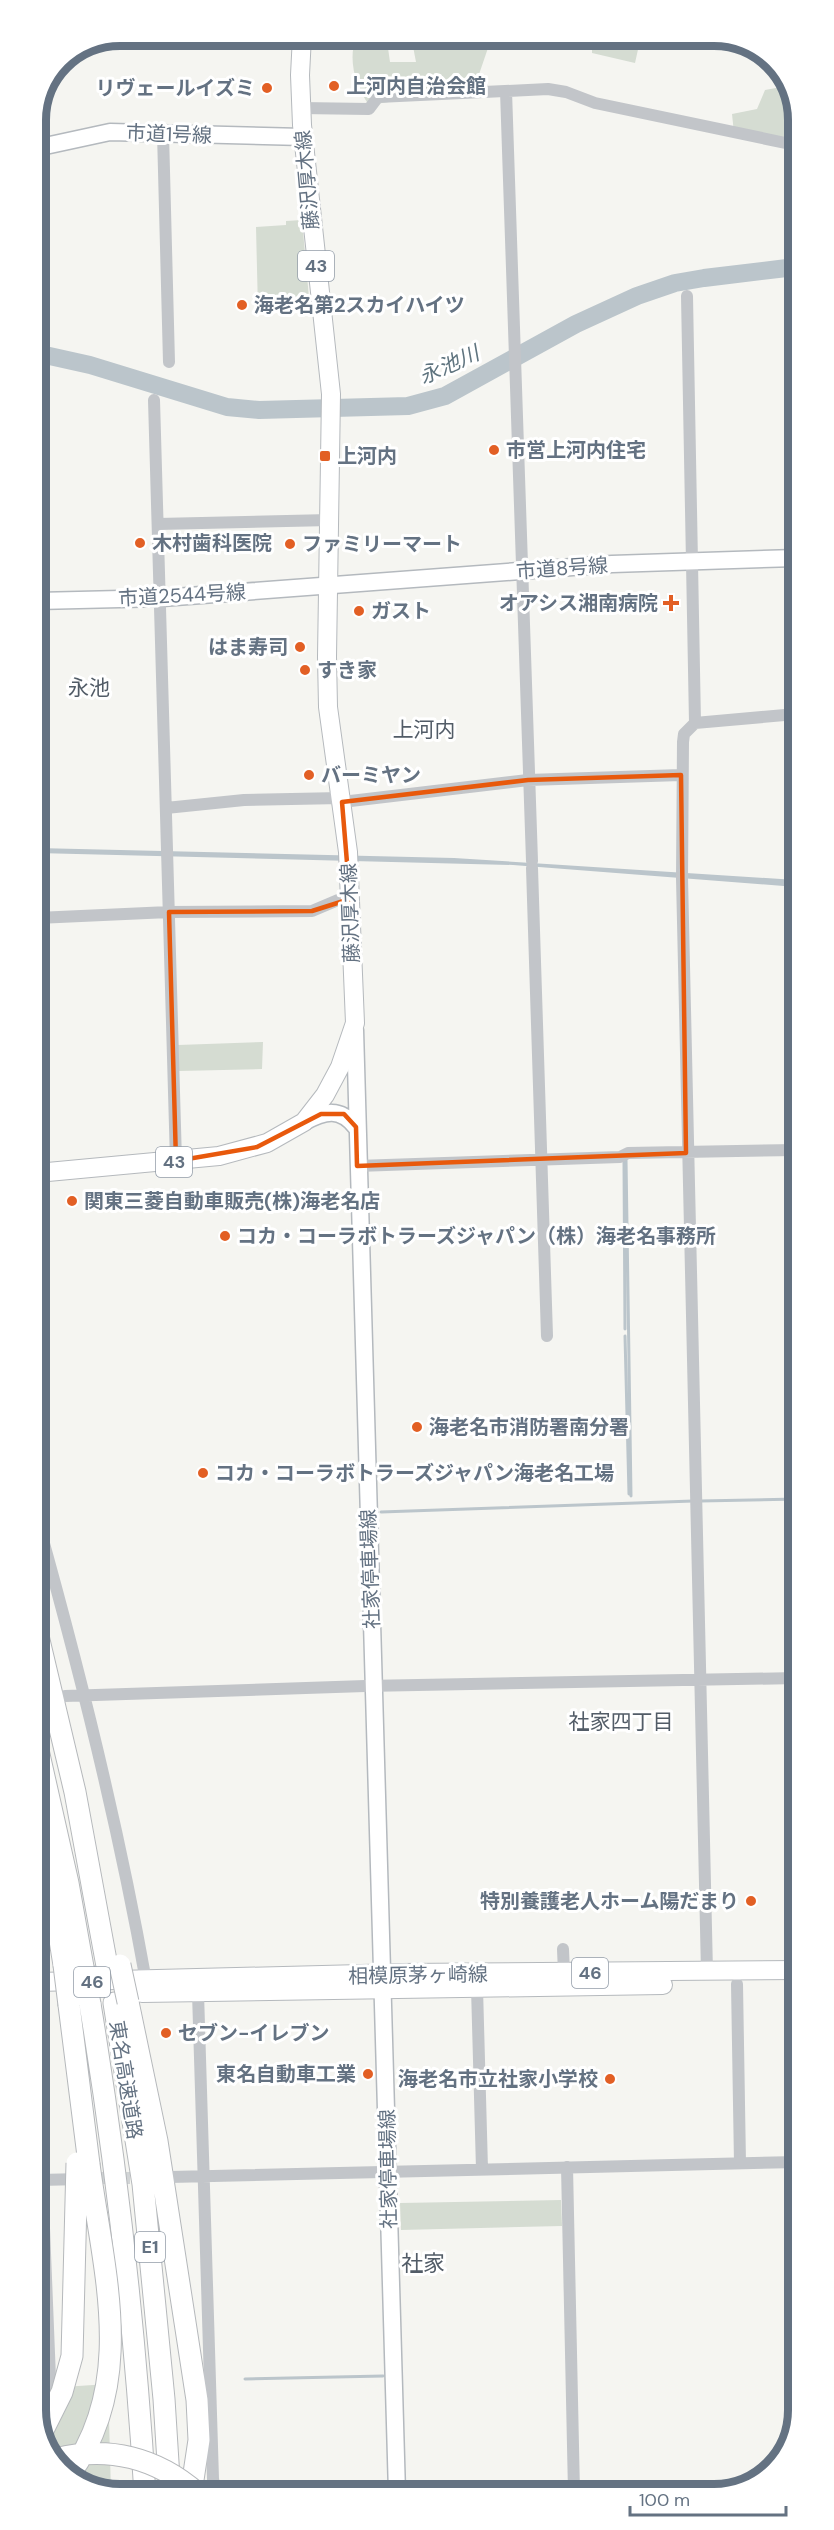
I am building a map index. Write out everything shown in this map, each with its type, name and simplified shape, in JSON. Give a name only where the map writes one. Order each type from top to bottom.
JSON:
[{"type":"highway","name":"東名高速道路","points":[[46,1670],[121,2002],[143,2184],[164,2399],[169,2483]]},
{"type":"highway","name":"東名高速道路","points":[[46,1785],[68,1882],[75,2004],[118,2185],[130,2294],[144,2483]]},
{"type":"highway","points":[[46,1846],[73,1966]]},
{"type":"highway","points":[[121,2002],[157,2141],[193,2370],[199,2440],[192,2483]]},
{"type":"highway","points":[[74,2467],[98,2424],[110,2369],[109,2311],[89,2168],[76,2111],[75,2004]]},
{"type":"highway","points":[[47,2421],[63,2392],[72,2356],[89,2168]]},
{"type":"highway","points":[[65,2458],[94,2453],[132,2457],[173,2475],[183,2483]]},
{"type":"main road","name":"藤沢厚木線","points":[[46,1172],[176,1161],[250,1149],[277,1139],[304,1122],[325,1095],[340,1067],[355,1023],[348,857],[328,707],[331,394],[303,137],[302,46]]},
{"type":"main road","name":"市道1号線","points":[[46,146],[110,132],[303,137]]},
{"type":"main road","name":"市道8号線","points":[[328,585],[522,571],[788,558]]},
{"type":"main road","name":"市道2544号線","points":[[46,601],[162,598],[328,585]]},
{"type":"main road","name":"社家停車場線","points":[[355,1023],[357,1166],[397,2483]]},
{"type":"main road","points":[[325,1095],[342,1089],[356,1100]]},
{"type":"main road","points":[[304,1122],[333,1112],[344,1114],[356,1127]]},
{"type":"main road","name":"相模原茅ヶ崎線","points":[[46,1995],[198,1993],[564,1973],[788,1970]]},
{"type":"main road","name":"相模原茅ヶ崎線","points":[[46,1983],[383,1982],[477,1988],[788,1982]]},
{"type":"street","points":[[301,108],[369,109],[378,97],[548,89],[566,92],[595,103],[788,144]]},
{"type":"street","points":[[506,91],[547,1336]]},
{"type":"street","points":[[163,133],[169,362]]},
{"type":"street","points":[[687,296],[695,723]]},
{"type":"street","points":[[154,400],[162,598],[176,1161]]},
{"type":"street","points":[[158,524],[330,520]]},
{"type":"street","points":[[707,1972],[686,1153],[681,775],[684,734],[695,723],[788,715]]},
{"type":"street","points":[[166,808],[244,800],[341,800],[528,780],[681,775]]},
{"type":"street","points":[[46,918],[169,912],[312,911],[338,900],[350,899]]},
{"type":"street","points":[[357,1166],[620,1157],[628,1153],[788,1150]]},
{"type":"street","points":[[46,1551],[86,1695],[111,1797],[146,1981]]},
{"type":"street","points":[[65,1696],[374,1686],[788,1678]]},
{"type":"street","points":[[563,1949],[564,1973]]},
{"type":"street","points":[[737,1984],[740,2163]]},
{"type":"street","points":[[477,1988],[482,2169]]},
{"type":"street","points":[[198,1993],[212,2468],[214,2483]]},
{"type":"street","points":[[170,2177],[788,2162]]},
{"type":"street","points":[[567,2167],[574,2484]]},
{"type":"street","points":[[46,2179],[89,2168]]},
{"type":"street","points":[[46,2307],[50,2392],[46,2410]]},
{"type":"highlighted area","points":[[681,775],[686,1153],[357,1166],[356,1127],[344,1114],[321,1114],[257,1147],[176,1161],[169,912],[312,911],[350,899],[342,802],[528,780]]},
{"type":"shaded area","points":[[354,46],[389,46],[390,62],[416,62],[413,46],[488,48],[475,86],[454,92],[369,105],[356,80]]},
{"type":"shaded area","points":[[592,47],[639,47],[635,63],[592,53]]},
{"type":"shaded area","points":[[780,87],[782,92],[787,111],[788,139],[734,133],[732,114],[757,109],[765,90]]},
{"type":"shaded area","points":[[302,220],[310,309],[308,311],[258,310],[256,227],[286,225],[286,221]]},
{"type":"shaded area","points":[[46,848],[454,858],[788,879],[788,886],[513,865],[46,853]]},
{"type":"shaded area","points":[[263,1042],[262,1069],[179,1071],[178,1045]]},
{"type":"shaded area","points":[[561,2200],[562,2226],[401,2230],[400,2203]]},
{"type":"shaded area","points":[[108,2384],[111,2482],[92,2478],[79,2471],[62,2455],[52,2438],[47,2417],[63,2387]]},
{"type":"waterway","name":"永池川","points":[[46,355],[90,365],[227,407],[259,410],[408,406],[445,396],[576,324],[637,296],[675,283],[788,268]]},
{"type":"waterway","points":[[626,1159],[631,1496]]},
{"type":"waterway","points":[[624,1162],[625,1329]]},
{"type":"waterway","points":[[625,1336],[629,1494]]},
{"type":"waterway","points":[[700,1501],[788,1499]]},
{"type":"waterway","points":[[381,1512],[693,1501]]},
{"type":"waterway","points":[[245,2379],[383,2376]]},
{"type":"tunnel","points":[[100,2178],[146,2178]]},
{"type":"place","name":"上河内自治会館","points":[[334,86]]},
{"type":"place","name":"リヴェールイズミ","points":[[267,88]]},
{"type":"place","name":"海老名第2スカイハイツ","points":[[242,305]]},
{"type":"place","name":"市営上河内住宅","points":[[494,450]]},
{"type":"place","name":"上河内","points":[[325,456]]},
{"type":"place","name":"木村歯科医院","points":[[140,543]]},
{"type":"place","name":"ファミリーマート","points":[[290,544]]},
{"type":"place","name":"オアシス湘南病院","points":[[671,603]]},
{"type":"place","name":"ガスト","points":[[359,611]]},
{"type":"place","name":"はま寿司","points":[[300,647]]},
{"type":"place","name":"すき家","points":[[305,670]]},
{"type":"place","name":"バーミヤン","points":[[309,775]]},
{"type":"place","name":"関東三菱自動車販売(株)海老名店","points":[[72,1201]]},
{"type":"place","name":"コカ・コーラボトラーズジャパン（株）海老名事務所","points":[[225,1236]]},
{"type":"place","name":"海老名市消防署南分署","points":[[417,1427]]},
{"type":"place","name":"コカ・コーラボトラーズジャパン海老名工場","points":[[203,1473]]},
{"type":"place","name":"特別養護老人ホーム陽だまり","points":[[751,1901]]},
{"type":"place","name":"セブン-イレブン","points":[[166,2033]]},
{"type":"place","name":"東名自動車工業","points":[[368,2074]]},
{"type":"place","name":"海老名市立社家小学校","points":[[610,2079]]},
{"type":"district","name":"永池","points":[[89,688]]},
{"type":"district","name":"上河内","points":[[424,730]]},
{"type":"district","name":"社家四丁目","points":[[621,1722]]},
{"type":"district","name":"社家","points":[[423,2263]]}]
